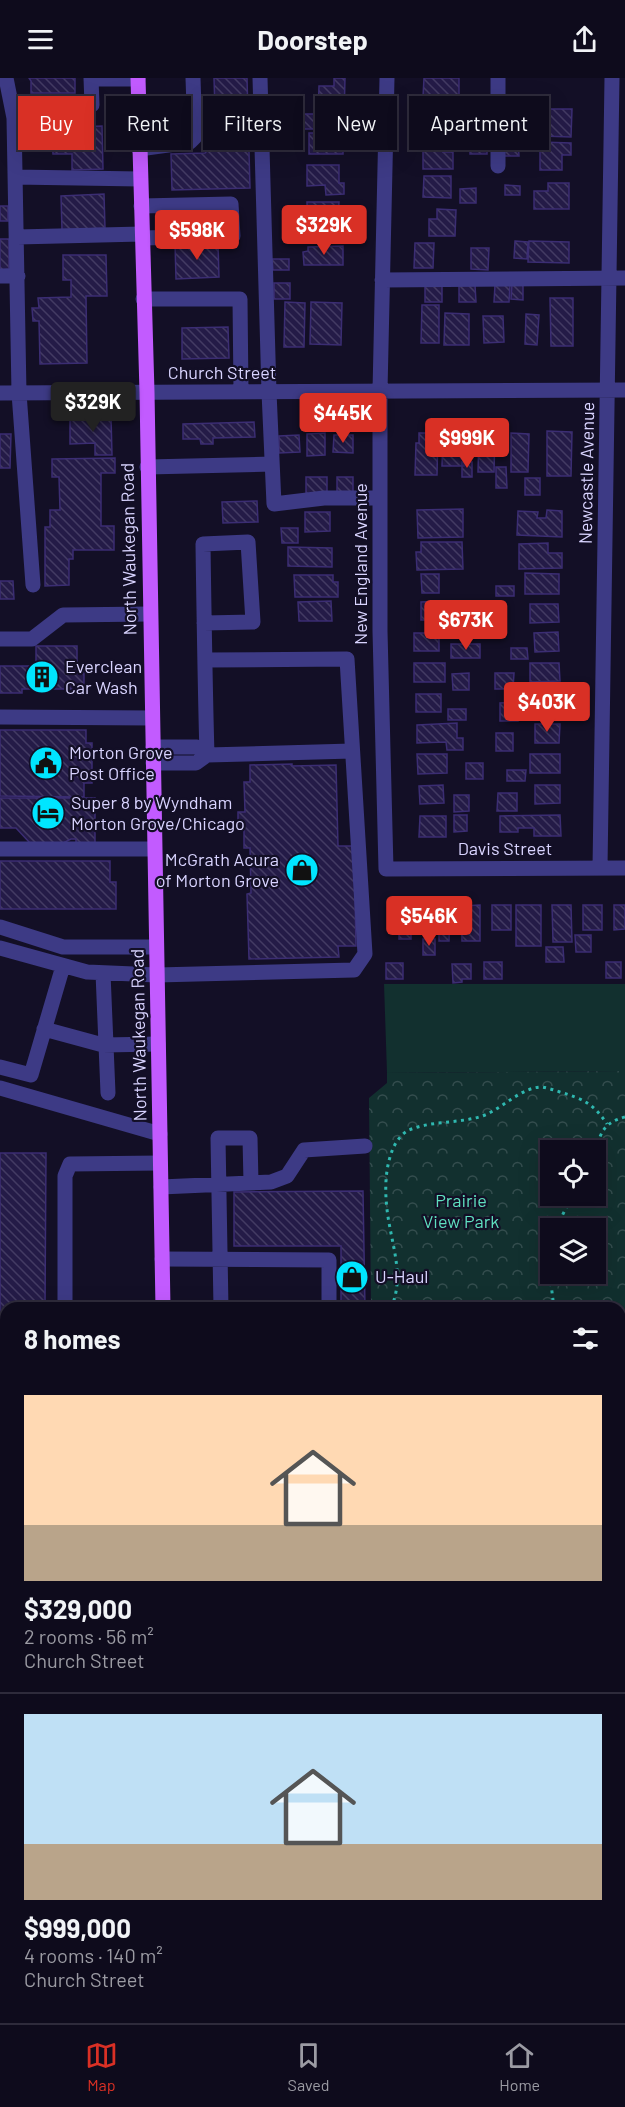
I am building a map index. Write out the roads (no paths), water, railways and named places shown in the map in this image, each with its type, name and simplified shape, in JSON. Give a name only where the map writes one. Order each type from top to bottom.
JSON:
[{"type":"main road","name":"North Waukegan Road","points":[[138,79],[138,96]]},
{"type":"main road","name":"North Waukegan Road","points":[[140,150],[147,392],[163,1302]]},
{"type":"street","points":[[6,78],[14,118],[19,393],[33,585]]},
{"type":"street","points":[[191,141],[195,137],[193,78]]},
{"type":"street","points":[[260,78],[274,504],[324,498],[380,498]]},
{"type":"street","name":"New England Avenue","points":[[386,869],[380,631],[380,391],[387,78]]},
{"type":"street","points":[[498,78],[498,166]]},
{"type":"street","name":"Newcastle Avenue","points":[[600,868],[612,78]]},
{"type":"street","points":[[92,96],[91,79],[138,79]]},
{"type":"street","points":[[15,177],[140,179]]},
{"type":"street","points":[[17,237],[233,236],[231,204],[141,206]]},
{"type":"street","points":[[0,276],[18,276]]},
{"type":"street","points":[[382,280],[625,278]]},
{"type":"street","points":[[143,299],[240,299],[241,392]]},
{"type":"street","name":"Church Street","points":[[0,393],[625,390]]},
{"type":"street","points":[[147,467],[272,464]]},
{"type":"street","points":[[204,623],[253,622],[248,542],[204,544],[204,623],[207,755]]},
{"type":"street","points":[[0,639],[32,639],[63,615],[150,614]]},
{"type":"street","points":[[0,948],[87,972],[103,973],[157,975],[354,970],[365,954],[347,659],[205,660]]},
{"type":"street","points":[[0,717],[152,718]]},
{"type":"street","points":[[153,747],[197,747],[207,755]]},
{"type":"street","points":[[153,763],[196,763],[207,755],[352,752]]},
{"type":"street","points":[[0,849],[154,849]]},
{"type":"street","name":"Davis Street","points":[[386,869],[625,868]]},
{"type":"street","points":[[0,927],[63,947],[156,947]]},
{"type":"street","points":[[0,1067],[31,1075],[63,966]]},
{"type":"street","points":[[103,973],[108,1093]]},
{"type":"street","points":[[44,1029],[106,1045],[158,1044]]},
{"type":"street","points":[[0,1088],[160,1134]]},
{"type":"street","points":[[221,1302],[218,1138],[250,1138],[251,1183]]},
{"type":"street","points":[[161,1187],[271,1182],[287,1176],[304,1150],[365,1146]]},
{"type":"street","points":[[65,1302],[65,1176],[70,1164],[160,1162]]},
{"type":"street","points":[[162,1259],[329,1260],[329,1302]]},
{"type":"place","name":"Everclean Car Wash","points":[[42,677]]},
{"type":"place","name":"Morton Grove Post Office","points":[[46,763]]},
{"type":"place","name":"Super 8 by Wyndham Morton Grove/Chicago","points":[[48,813]]},
{"type":"place","name":"McGrath Acura of Morton Grove","points":[[302,870]]},
{"type":"place","name":"U-Haul","points":[[352,1277]]},
{"type":"park label","name":"Prairie View Park","points":[[461,1211]]}]
